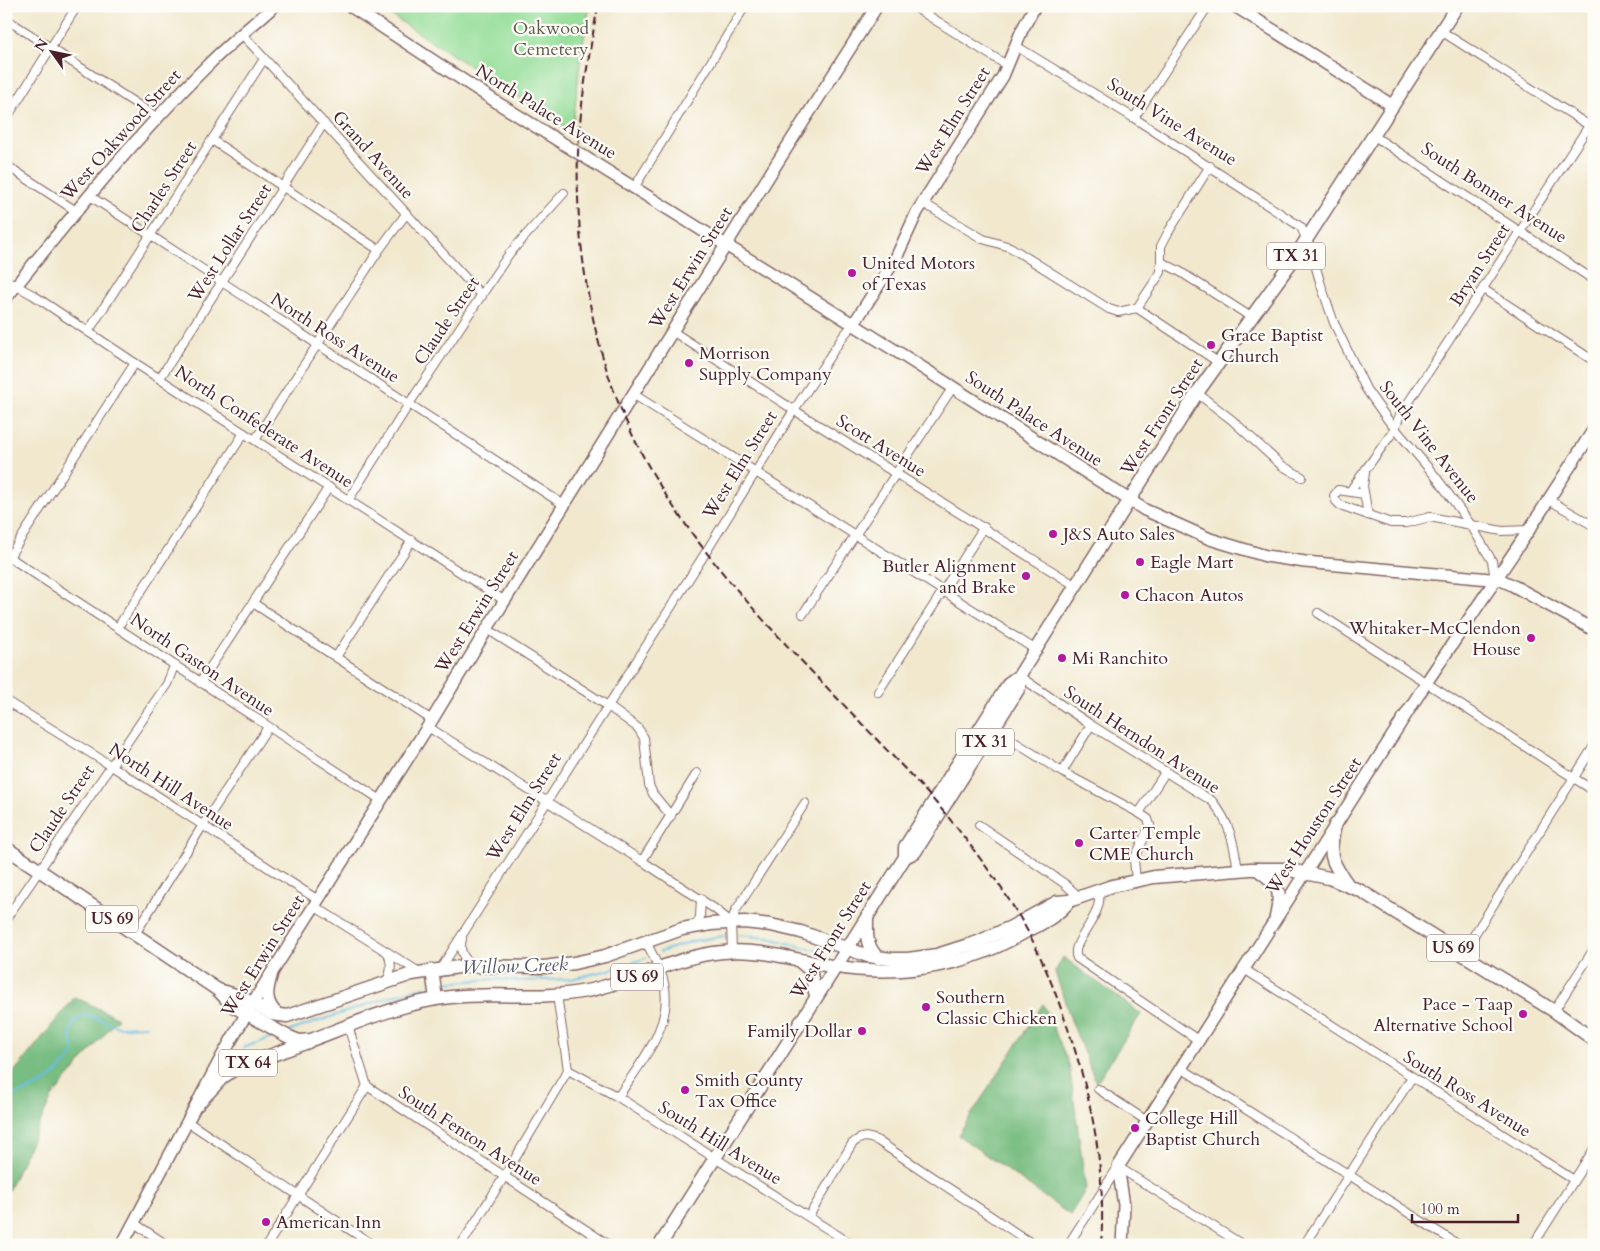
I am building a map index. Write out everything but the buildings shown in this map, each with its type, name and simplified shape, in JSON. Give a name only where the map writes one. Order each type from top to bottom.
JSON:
[{"type":"main road","name":"West Oakwood Street","points":[[6,298],[11,283],[158,118],[210,63],[274,6]]},
{"type":"main road","name":"North Palace Avenue","points":[[350,6],[501,105],[726,245]]},
{"type":"main road","name":"West Erwin Street","points":[[122,1245],[250,1009],[430,723],[672,331],[877,6]]},
{"type":"main road","name":"West Elm Street","points":[[853,325],[896,258],[923,203],[1008,66],[1022,30],[1035,6]]},
{"type":"main road","points":[[1235,6],[1393,106]]},
{"type":"main road","name":"West Front Street","points":[[660,1245],[905,857],[915,852],[1019,688],[1019,676],[1197,393],[1295,257],[1457,6]]},
{"type":"main road","name":"South Palace Avenue","points":[[726,245],[953,387],[1129,501],[1196,534],[1266,556],[1305,562],[1495,579]]},
{"type":"main road","name":"West Houston Street","points":[[1118,1167],[1426,683],[1529,530],[1594,429]]},
{"type":"main road","points":[[1495,579],[1512,585],[1594,630]]},
{"type":"main road","points":[[1335,825],[1331,844],[1332,859],[1348,885]]},
{"type":"main road","name":"US 69","points":[[6,848],[218,990],[233,1006],[278,1015],[290,1015],[386,982],[431,970],[472,965],[544,966],[574,964],[606,956],[669,933],[696,926],[731,922],[758,923],[785,928],[878,958],[915,958],[937,955],[1001,932],[1057,902],[1074,899],[1136,880],[1238,870],[1285,869],[1305,872],[1348,885],[1374,899],[1554,1012],[1594,1040]]},
{"type":"main road","points":[[1257,869],[1271,879],[1279,890],[1280,899],[1276,918]]},
{"type":"main road","name":"US 69","points":[[250,1009],[292,1039],[299,1041],[311,1040],[399,1008],[436,999],[484,994],[556,995],[609,986],[696,956],[732,951],[760,953],[835,967],[872,971],[902,971],[938,966],[966,959],[992,949],[1061,912],[1074,899]]},
{"type":"main road","points":[[867,917],[868,944],[878,958]]},
{"type":"main road","points":[[798,960],[810,970],[816,996]]},
{"type":"main road","points":[[431,970],[436,999]]},
{"type":"main road","points":[[271,975],[267,989],[267,999],[271,1008],[278,1015]]},
{"type":"main road","name":"TX 64","points":[[197,1105],[223,1077],[236,1068],[311,1040]]},
{"type":"main road","points":[[1118,1167],[1124,1205],[1122,1245]]},
{"type":"street","points":[[6,119],[77,6]]},
{"type":"street","points":[[634,188],[745,6]]},
{"type":"street","points":[[913,6],[1008,66]]},
{"type":"street","points":[[1134,118],[1208,6]]},
{"type":"street","points":[[6,19],[158,118]]},
{"type":"street","points":[[1441,31],[1592,124]]},
{"type":"street","name":"Grand Avenue","points":[[242,34],[482,296]]},
{"type":"street","name":"South Vine Avenue","points":[[1016,46],[1210,166],[1296,223],[1307,238],[1324,297],[1349,356],[1371,398],[1436,477],[1471,524],[1492,561],[1495,579]]},
{"type":"street","name":"Charles Street","points":[[88,332],[264,59]]},
{"type":"street","name":"West Lollar Street","points":[[160,378],[284,188],[324,123]]},
{"type":"street","name":"Bryan Street","points":[[1368,515],[1340,505],[1334,496],[1338,490],[1350,491],[1395,429],[1399,416],[1592,124]]},
{"type":"street","name":"South Bonner Avenue","points":[[1374,136],[1594,280]]},
{"type":"street","points":[[212,140],[379,250]]},
{"type":"street","points":[[6,165],[76,211]]},
{"type":"street","points":[[923,203],[983,240],[1010,247],[1118,312],[1137,308],[1161,272],[1161,246],[1210,166]]},
{"type":"street","name":"Claude Street","points":[[349,499],[409,404],[509,254],[564,193]]},
{"type":"street","name":"North Ross Avenue","points":[[90,196],[564,505]]},
{"type":"street","points":[[255,440],[379,250],[406,214]]},
{"type":"street","points":[[1161,262],[1179,271],[1251,318]]},
{"type":"street","name":"North Confederate Avenue","points":[[11,283],[33,295],[505,601]]},
{"type":"street","points":[[1483,289],[1594,361]]},
{"type":"street","points":[[1137,308],[1218,362]]},
{"type":"street","name":"West Elm Street","points":[[431,970],[462,936],[794,410],[844,335],[853,325]]},
{"type":"street","name":"Scott Avenue","points":[[672,331],[794,410],[1076,586]]},
{"type":"street","points":[[7,557],[135,362]]},
{"type":"street","points":[[803,614],[953,387]]},
{"type":"street","points":[[1197,393],[1232,420],[1281,465],[1302,477]]},
{"type":"street","points":[[633,394],[1036,650]]},
{"type":"street","points":[[118,627],[244,433]]},
{"type":"street","points":[[1366,468],[1363,481],[1368,515],[1391,523],[1406,523],[1430,517],[1502,530],[1529,530]]},
{"type":"street","points":[[200,683],[329,488]]},
{"type":"street","points":[[1350,491],[1364,494]]},
{"type":"street","points":[[1548,500],[1594,526]]},
{"type":"street","points":[[878,692],[984,527]]},
{"type":"street","points":[[336,657],[412,540]]},
{"type":"street","name":"North Gaston Avenue","points":[[7,557],[118,627],[174,666],[381,800]]},
{"type":"street","points":[[253,603],[336,657],[548,802],[715,908],[731,922]]},
{"type":"street","points":[[1318,613],[1594,791]]},
{"type":"street","points":[[487,628],[608,706],[638,728],[642,733],[646,753],[649,785],[653,794],[671,816]]},
{"type":"street","name":"Claude Street","points":[[6,919],[167,684],[174,666]]},
{"type":"street","name":"South Herndon Avenue","points":[[1019,676],[1092,725],[1208,798],[1220,812],[1232,837],[1238,870]]},
{"type":"street","name":"North Hill Avenue","points":[[6,701],[203,825],[316,903]]},
{"type":"street","points":[[1062,772],[1092,725]]},
{"type":"street","points":[[135,934],[203,825],[268,727]]},
{"type":"street","points":[[1013,741],[1062,772],[1148,819],[1150,825],[1134,860],[1136,880]]},
{"type":"street","points":[[1462,954],[1594,746]]},
{"type":"street","points":[[1139,813],[1166,771]]},
{"type":"street","points":[[642,861],[698,773]]},
{"type":"street","points":[[732,951],[731,922],[736,910],[805,803]]},
{"type":"street","points":[[978,825],[1065,884],[1074,899]]},
{"type":"street","points":[[1099,890],[1100,901],[1096,915],[1076,946],[1075,954],[1198,1040]]},
{"type":"street","points":[[696,926],[700,915],[701,900]]},
{"type":"street","points":[[316,903],[388,953],[431,970]]},
{"type":"street","points":[[462,936],[461,952],[464,959],[472,965]]},
{"type":"street","points":[[618,1097],[656,1037],[664,1019],[666,1000],[664,984],[659,968],[646,941]]},
{"type":"street","points":[[1554,1012],[1594,949]]},
{"type":"street","points":[[386,982],[391,972],[388,953]]},
{"type":"street","name":"South Ross Avenue","points":[[1244,969],[1574,1180]]},
{"type":"street","points":[[461,1245],[568,1070],[556,995]]},
{"type":"street","points":[[268,1245],[367,1086],[348,1026]]},
{"type":"street","points":[[1181,1068],[1459,1245]]},
{"type":"street","name":"South Hill Avenue","points":[[568,1070],[618,1097],[853,1245]]},
{"type":"street","points":[[1304,1245],[1412,1077]]},
{"type":"street","name":"South Fenton Avenue","points":[[367,1086],[609,1245]]},
{"type":"street","points":[[1098,1089],[1147,1121]]},
{"type":"street","points":[[188,1122],[373,1245]]},
{"type":"street","points":[[809,1216],[852,1144],[860,1137],[867,1136],[878,1141],[1034,1245]]},
{"type":"street","points":[[1533,1245],[1594,1149]]},
{"type":"street","points":[[1118,1167],[1243,1245]]},
{"type":"street","name":"West Houston Street","points":[[1068,1245],[1118,1167]]},
{"type":"street","points":[[134,1223],[167,1245]]},
{"type":"green space","name":"Oakwood Cemetery","points":[[377,6],[590,6],[581,54],[572,132]]},
{"type":"green space","points":[[1063,957],[1141,1014],[1096,1083],[1071,1020],[1055,972]]},
{"type":"green space","points":[[75,997],[118,1018],[52,1097],[6,1195],[6,1082]]},
{"type":"green space","points":[[1043,1004],[1069,1064],[1086,1189],[1070,1215],[958,1135]]},
{"type":"waterway","name":"Willow Creek","points":[[740,935],[769,938],[810,949],[825,950]]},
{"type":"waterway","name":"Willow Creek","points":[[660,952],[693,941],[724,936]]},
{"type":"waterway","name":"Willow Creek","points":[[443,983],[494,979],[518,981],[571,979],[613,969],[646,958]]},
{"type":"waterway","name":"Willow Creek","points":[[290,1031],[392,996],[425,987]]},
{"type":"waterway","name":"Willow Creek","points":[[6,1102],[14,1095],[48,1080],[74,1054],[70,1033],[75,1020],[87,1014],[118,1027],[146,1026]]},
{"type":"waterway","name":"Willow Creek","points":[[243,1048],[276,1036]]},
{"type":"railway","points":[[598,6],[585,79],[579,135],[579,221],[587,290],[594,324],[613,390],[649,467],[676,511],[707,553],[774,632],[911,775],[957,828],[991,873],[1021,920],[1038,952],[1057,998],[1087,1093],[1100,1169],[1102,1194],[1101,1245]]},
{"type":"place","name":"United Motors of Texas","points":[[852,273]]},
{"type":"place","name":"Grace Baptist Church","points":[[1211,345]]},
{"type":"place","name":"Morrison Supply Company","points":[[689,363]]},
{"type":"place","name":"J&S Auto Sales","points":[[1053,534]]},
{"type":"place","name":"Eagle Mart","points":[[1140,562]]},
{"type":"place","name":"Butler Alignment and Brake","points":[[1026,576]]},
{"type":"place","name":"Chacon Autos","points":[[1125,595]]},
{"type":"place","name":"Whitaker-McClendon House","points":[[1531,638]]},
{"type":"place","name":"Mi Ranchito","points":[[1062,658]]},
{"type":"place","name":"Carter Temple CME Church","points":[[1079,843]]},
{"type":"place","name":"Southern Classic Chicken","points":[[926,1007]]},
{"type":"place","name":"Pace - Taap Alternative School","points":[[1523,1014]]},
{"type":"place","name":"Family Dollar","points":[[862,1031]]},
{"type":"place","name":"Smith County Tax Office","points":[[685,1090]]},
{"type":"place","name":"College Hill Baptist Church","points":[[1135,1128]]},
{"type":"place","name":"American Inn","points":[[266,1222]]}]
